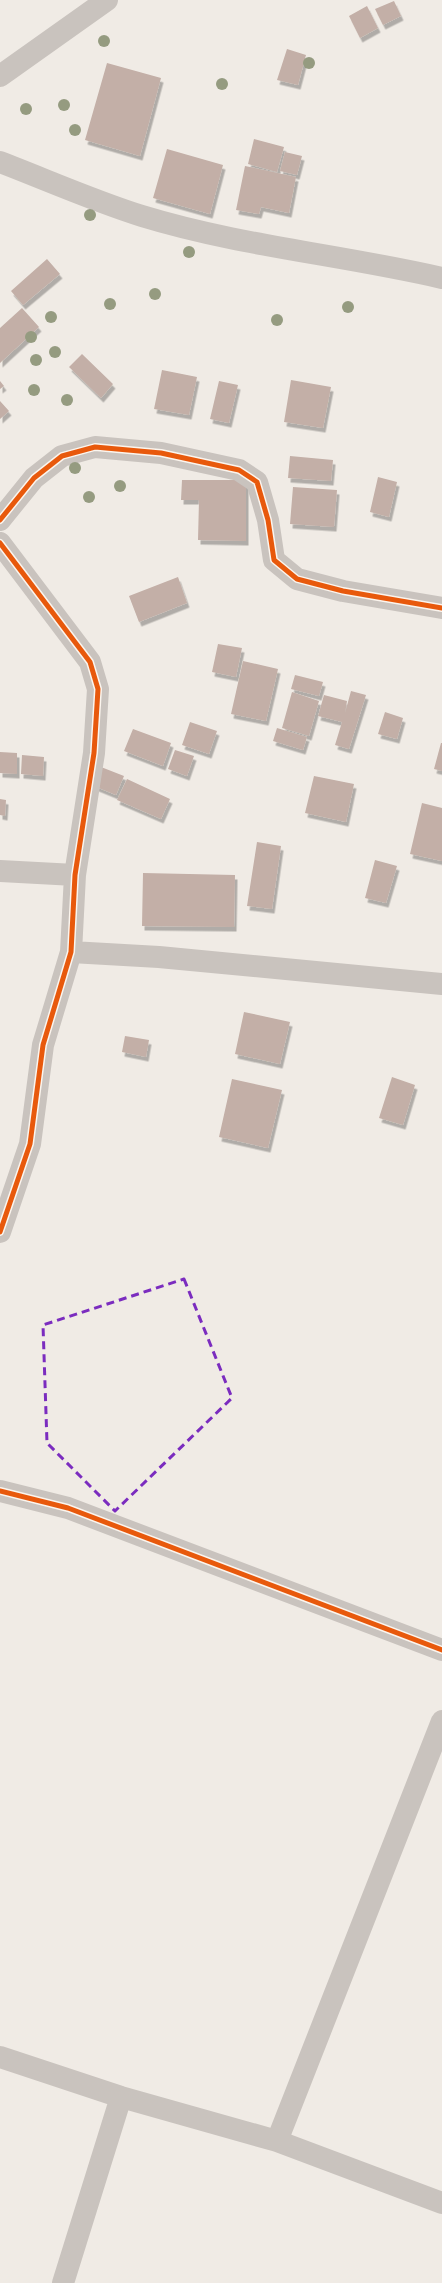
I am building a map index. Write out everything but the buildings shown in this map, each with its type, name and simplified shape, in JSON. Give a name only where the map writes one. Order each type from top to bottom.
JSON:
[{"type":"street","points":[[0,76],[107,0]]},
{"type":"street","points":[[0,162],[142,216],[246,242],[397,267],[442,278]]},
{"type":"street","points":[[0,520],[34,478],[62,456],[95,447],[161,453],[239,470],[257,482],[268,520],[274,560],[297,579],[343,591],[442,608]]},
{"type":"street","points":[[0,543],[90,662],[98,689],[94,753],[75,875],[71,952],[43,1045],[30,1144],[4,1208],[0,1232]]},
{"type":"street","points":[[0,871],[75,875]]},
{"type":"street","points":[[71,952],[159,958],[442,984]]},
{"type":"street","points":[[0,1491],[68,1508],[442,1650]]},
{"type":"street","points":[[277,2141],[442,1721]]},
{"type":"street","points":[[0,2057],[122,2097],[277,2141],[442,2203]]},
{"type":"street","points":[[63,2283],[122,2097]]},
{"type":"highlighted area","points":[[184,1279],[232,1398],[115,1511],[47,1443],[43,1325]]},
{"type":"cycle path","points":[[0,520],[34,478],[62,456],[95,447],[161,453],[239,470],[257,482],[268,520],[274,560],[297,579],[343,591],[442,608]]},
{"type":"cycle path","points":[[0,543],[90,662],[98,689],[94,753],[75,875],[71,952],[43,1045],[30,1144],[0,1232]]},
{"type":"cycle path","points":[[0,1491],[68,1508],[442,1650]]}]
